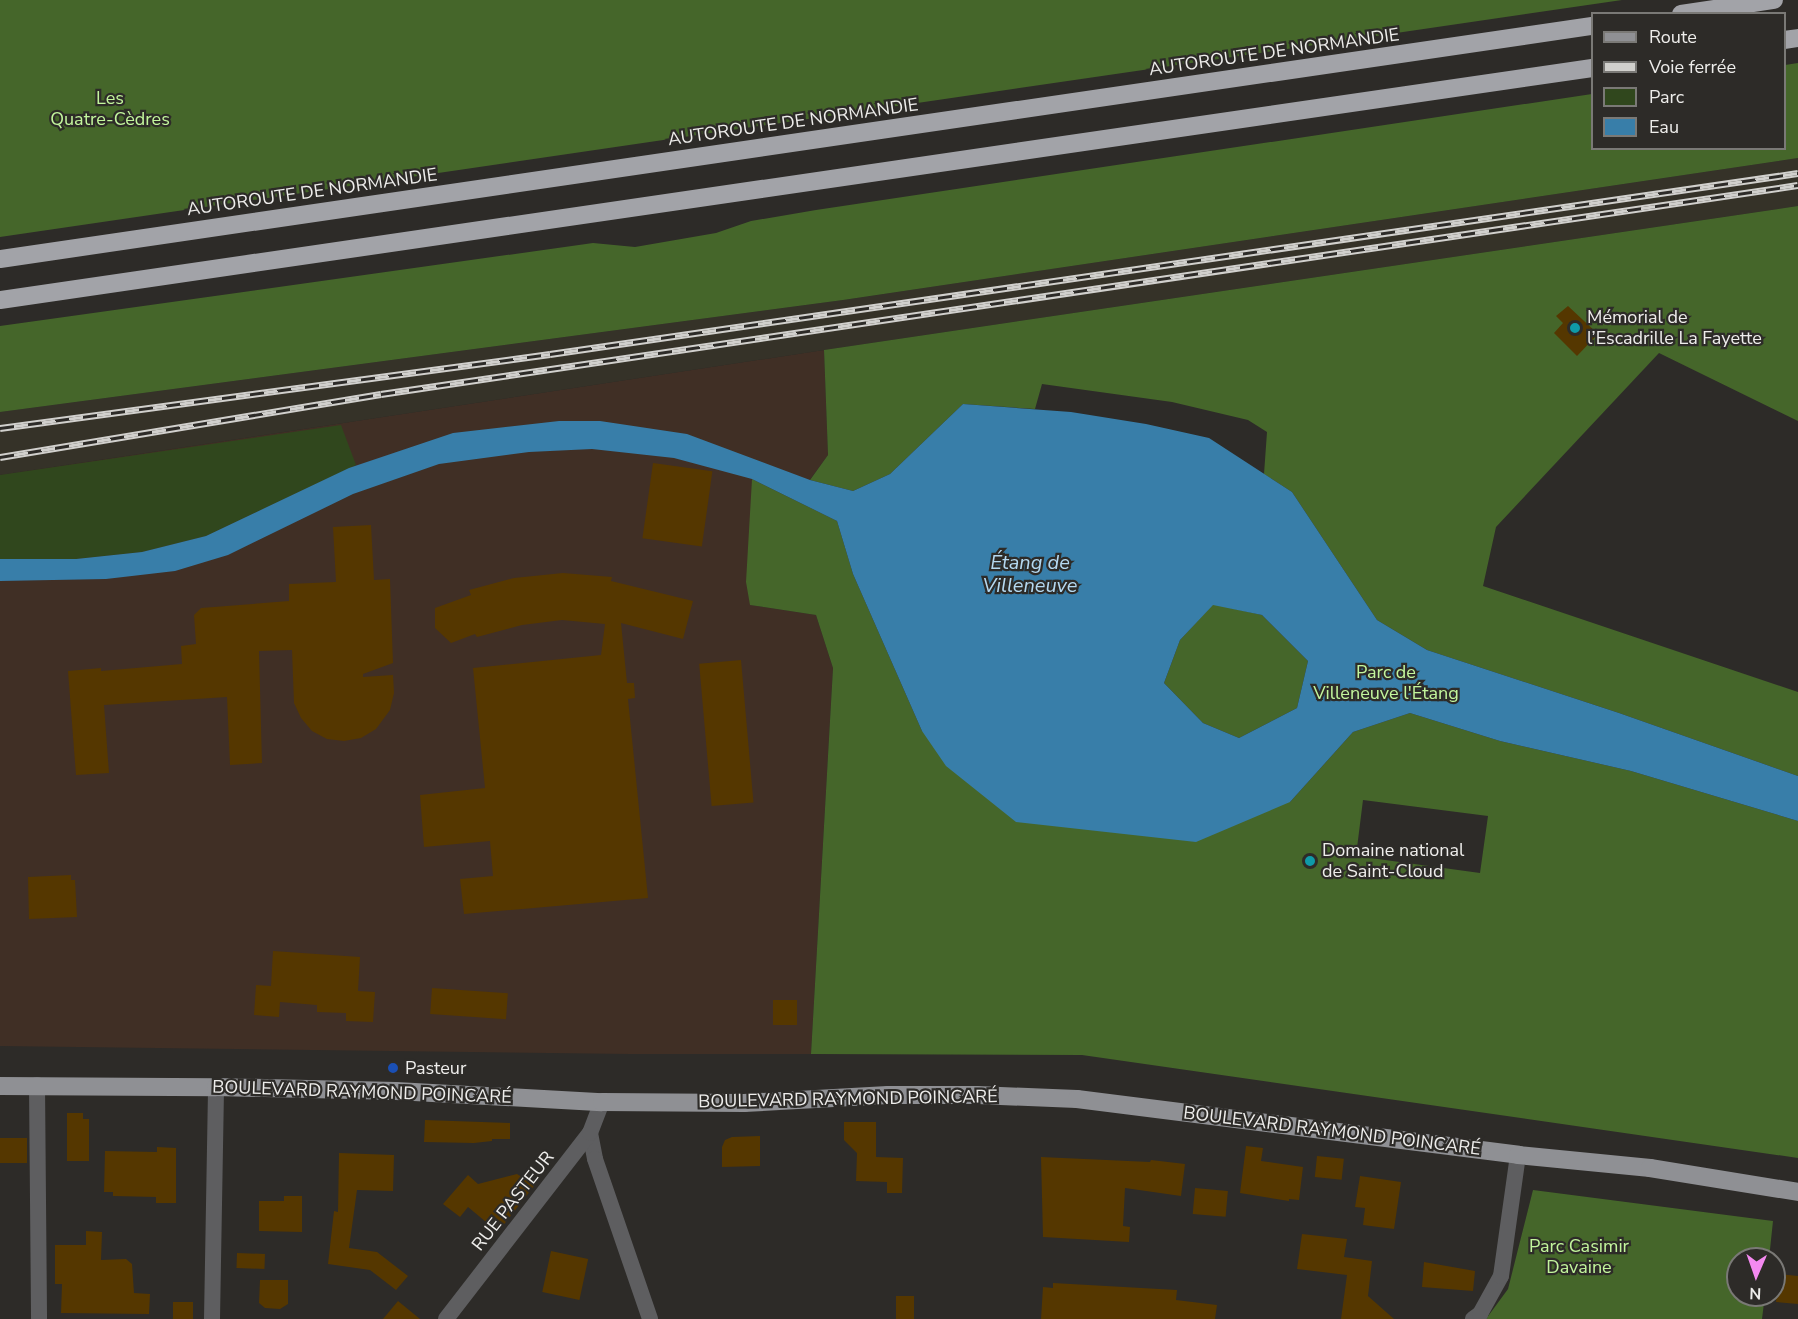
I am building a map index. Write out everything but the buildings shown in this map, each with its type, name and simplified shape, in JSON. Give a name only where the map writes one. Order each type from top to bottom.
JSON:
[{"type":"highway","points":[[1694,12],[1774,0]]},
{"type":"highway","name":"AUTOROUTE DE NORMANDIE","points":[[0,259],[1591,26]]},
{"type":"highway","points":[[0,300],[1591,68]]},
{"type":"main road","name":"BOULEVARD RAYMOND POINCARÉ","points":[[0,1086],[216,1086],[396,1091],[602,1102],[744,1103],[888,1095],[977,1095],[1077,1099],[1518,1155],[1650,1168],[1798,1192]]},
{"type":"street","points":[[37,1085],[39,1319]]},
{"type":"street","points":[[212,1319],[216,1086]]},
{"type":"street","name":"RUE PASTEUR","points":[[446,1319],[590,1133],[602,1102]]},
{"type":"street","points":[[590,1133],[595,1159],[651,1319]]},
{"type":"street","points":[[1473,1319],[1480,1314],[1501,1276],[1518,1155]]},
{"type":"shaded area","points":[[1798,158],[1798,206],[0,475],[0,412],[843,300]]},
{"type":"shaded area","points":[[824,350],[828,455],[795,500],[752,479],[751,605],[816,615],[833,668],[811,1054],[0,1046],[0,475]]},
{"type":"green space","name":"Les Quatre-Cèdres","points":[[0,0],[1622,0],[0,237]]},
{"type":"green space","points":[[1798,63],[1798,158],[843,300],[0,412],[0,326],[593,243],[635,247],[716,233],[751,221],[816,210],[1591,94],[1591,150],[1786,150],[1786,65]]},
{"type":"green space","points":[[1798,206],[1798,421],[1659,353],[1496,527],[1483,586],[1798,692],[1798,776],[1619,713],[1427,650],[1377,620],[1292,492],[1264,474],[1267,432],[1248,420],[1172,402],[1042,384],[1035,409],[963,404],[890,474],[853,491],[810,480],[828,455],[824,350]]},
{"type":"green space","points":[[341,425],[356,465],[206,536],[142,552],[76,559],[0,559],[0,475]]},
{"type":"green space","points":[[752,479],[837,521],[853,574],[922,731],[1290,802],[1353,732],[1410,713],[1500,741],[1631,771],[1798,821],[1798,1158],[1082,1055],[811,1054],[833,668],[816,615],[750,605],[746,582]],"holes":[[[1363,800],[1488,816],[1480,873],[1356,856]]]},
{"type":"green space","points":[[1213,604],[1262,615],[1308,661],[1297,708],[1239,738],[1203,723],[1164,683],[1180,640]]},
{"type":"green space","name":"Parc Casimir Davaine","points":[[1533,1190],[1773,1221],[1770,1247],[1726,1247],[1726,1307],[1764,1307],[1762,1319],[1486,1319],[1508,1289]]},
{"type":"water","name":"Étang de Villeneuve","points":[[963,404],[1071,412],[1146,424],[1209,438],[1292,492],[1377,620],[1427,650],[1619,713],[1798,776],[1798,821],[1631,771],[1500,741],[1410,713],[1353,732],[1290,802],[1196,842],[1016,822],[946,766],[922,731],[853,574],[837,521],[752,479],[674,458],[592,449],[529,452],[439,464],[353,494],[228,555],[175,571],[106,579],[0,581],[0,559],[76,559],[142,552],[206,536],[349,468],[453,433],[559,421],[600,421],[687,434],[810,480],[853,491],[890,474]],"holes":[[[1213,605],[1262,615],[1308,661],[1297,708],[1239,738],[1203,723],[1164,683],[1180,640]]]},
{"type":"railway","points":[[0,428],[550,354],[1798,173]]},
{"type":"railway","points":[[0,457],[381,394],[1798,185]]},
{"type":"place","name":"Mémorial de l’Escadrille La Fayette","points":[[1575,328]]},
{"type":"place","name":"Domaine national de Saint-Cloud","points":[[1310,861]]},
{"type":"place","name":"Pasteur","points":[[393,1068]]},
{"type":"park label","name":"Parc de Villeneuve l'Étang","points":[[1386,683]]}]
